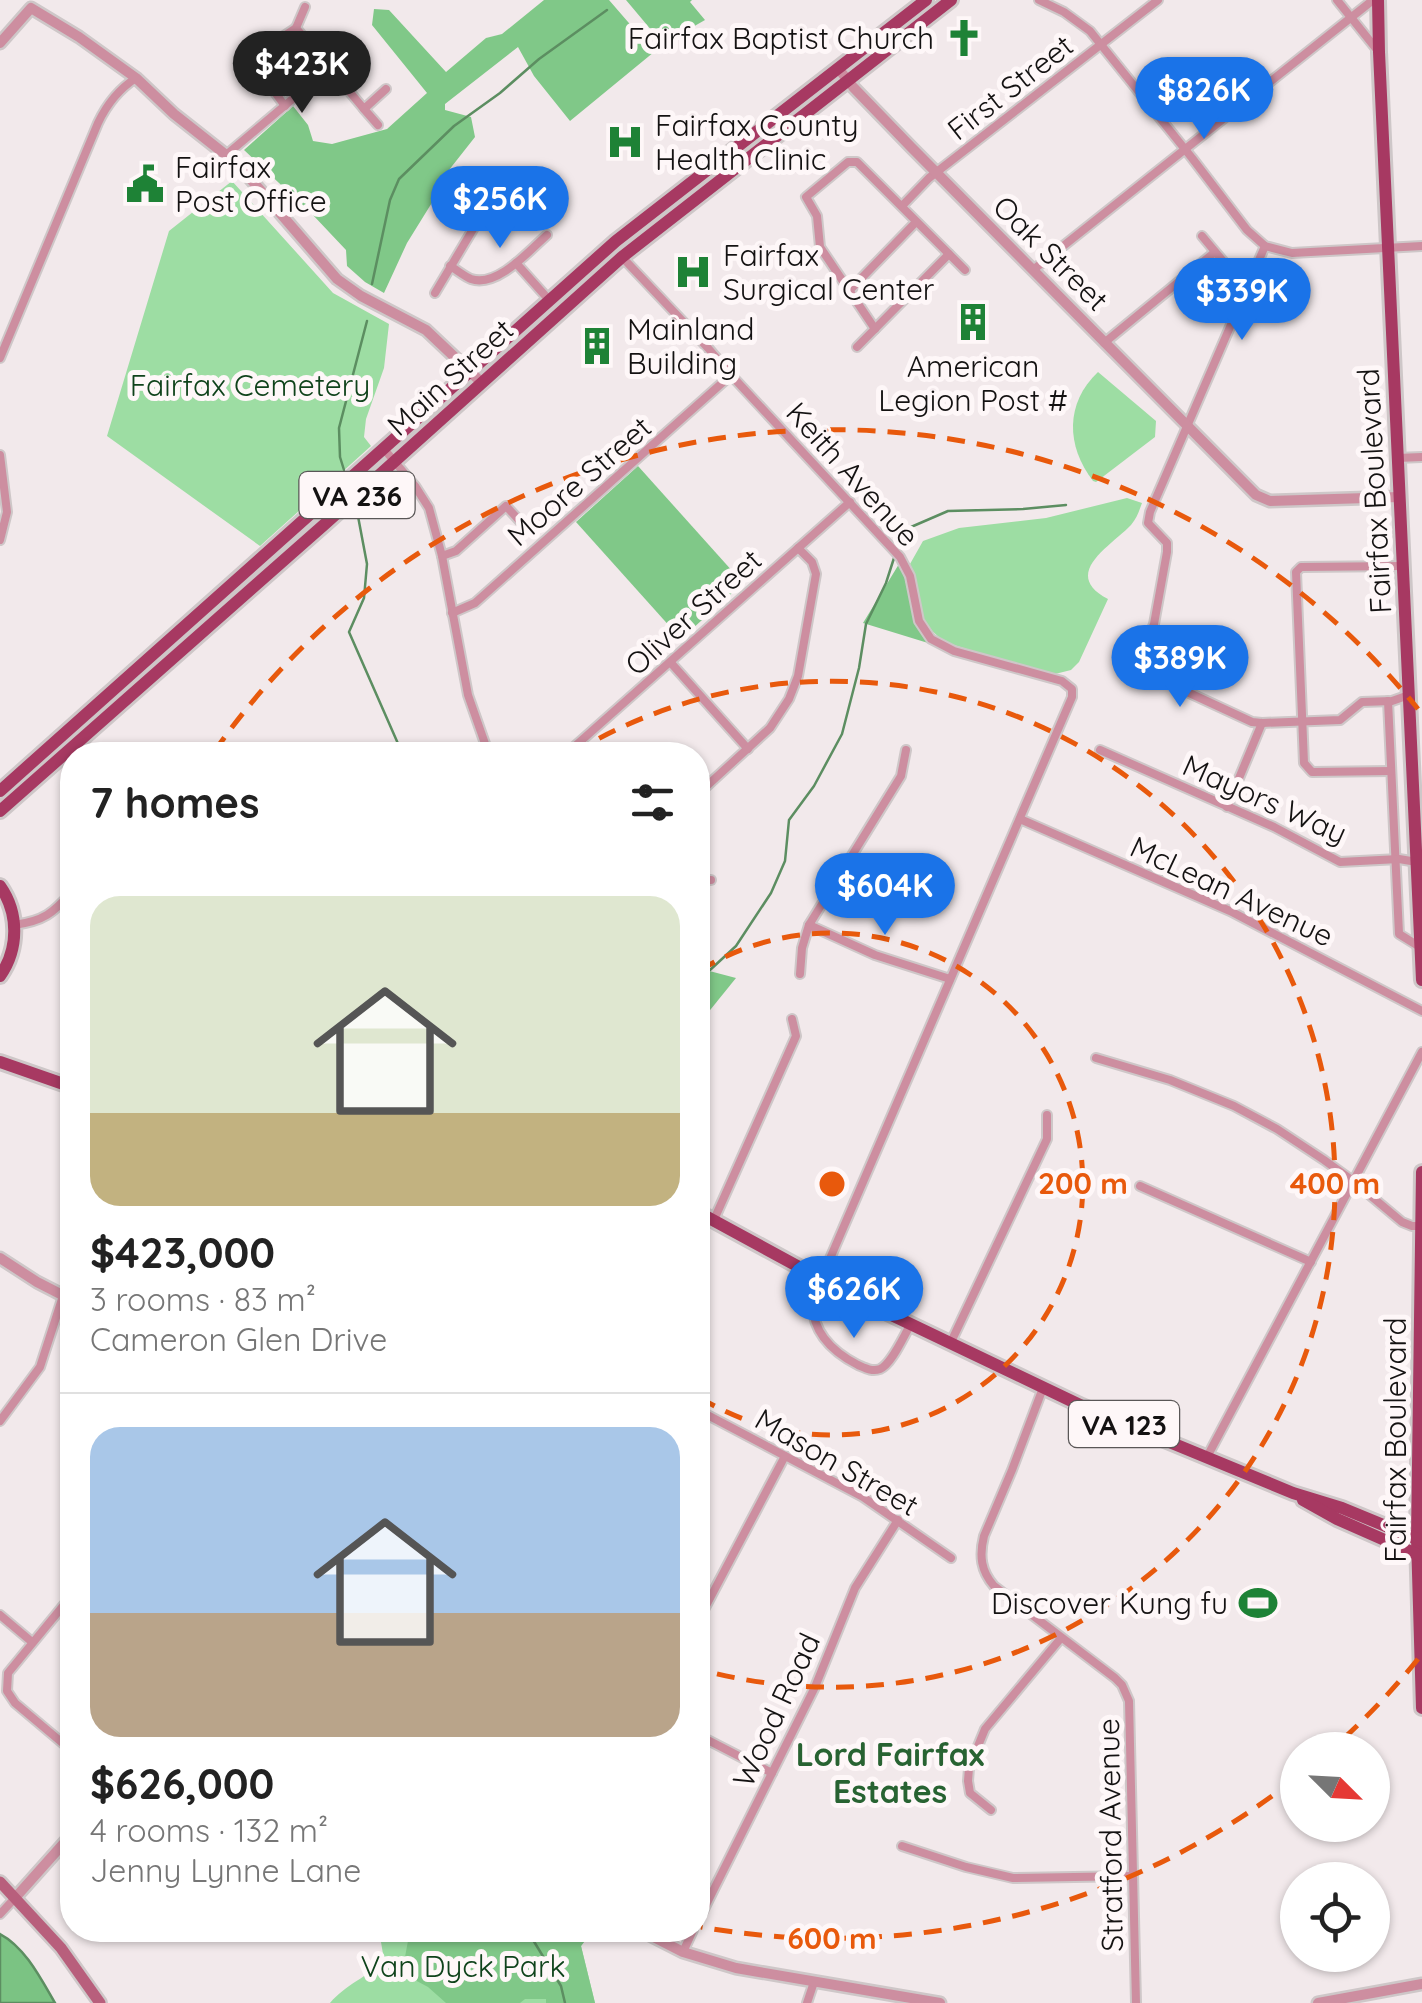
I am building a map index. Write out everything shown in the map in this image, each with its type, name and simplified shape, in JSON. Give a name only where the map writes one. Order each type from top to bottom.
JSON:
[{"type":"main road","name":"Main Street","points":[[67,742],[194,618],[611,245],[926,0]]},
{"type":"main road","name":"Main Street","points":[[75,742],[622,257],[952,0]]},
{"type":"main road","name":"Fairfax Boulevard","points":[[1376,0],[1422,980]]},
{"type":"main road","points":[[194,618],[204,630]]},
{"type":"main road","name":"Main Street","points":[[3,805],[60,749]]},
{"type":"main road","name":"Main Street","points":[[3,805],[60,755]]},
{"type":"main road","points":[[0,976],[10,959],[14,924],[2,887]]},
{"type":"main road","points":[[0,1062],[60,1083]]},
{"type":"main road","name":"Fairfax Boulevard","points":[[1422,1172],[1422,1708]]},
{"type":"main road","name":"VA 123","points":[[710,1220],[821,1280],[1118,1422],[1293,1493],[1342,1508],[1420,1548]]},
{"type":"main road","points":[[0,1882],[61,1948],[100,2003]]},
{"type":"street","points":[[1039,0],[1075,19],[1101,44],[1247,230],[1265,246],[1292,254],[1422,246]]},
{"type":"street","name":"First Street","points":[[902,206],[937,173],[1158,0]]},
{"type":"street","points":[[1337,0],[1378,52]]},
{"type":"street","points":[[1032,270],[1376,0]]},
{"type":"street","points":[[0,43],[35,4],[136,78],[226,155],[337,279],[426,330],[482,382]]},
{"type":"street","points":[[278,40],[296,28],[306,8]]},
{"type":"street","points":[[296,28],[378,125]]},
{"type":"street","points":[[226,155],[352,49]]},
{"type":"street","points":[[246,54],[285,106]]},
{"type":"street","name":"Oak Street","points":[[838,68],[1032,270],[1262,499],[1399,496]]},
{"type":"street","points":[[0,358],[100,117],[124,86],[136,78]]},
{"type":"street","points":[[364,109],[386,89]]},
{"type":"street","points":[[875,329],[820,247],[817,216],[806,196],[848,162],[858,162],[965,270]]},
{"type":"street","points":[[435,293],[497,189]]},
{"type":"street","points":[[849,291],[916,222]]},
{"type":"street","points":[[450,266],[472,279],[488,280],[516,263],[547,235]]},
{"type":"street","points":[[1202,236],[1228,268]]},
{"type":"street","name":"Keith Avenue","points":[[611,245],[904,562],[920,621],[932,639],[954,650],[1062,680],[1071,687],[1072,697],[1020,819]]},
{"type":"street","points":[[1265,246],[1150,512],[1148,523],[1167,542],[1167,552],[1154,624],[1140,666],[1144,672],[1252,722],[1340,720],[1362,702],[1408,696]]},
{"type":"street","points":[[1104,342],[1216,252]]},
{"type":"street","points":[[857,347],[949,254]]},
{"type":"street","points":[[516,263],[560,312]]},
{"type":"street","name":"Moore Street","points":[[452,614],[475,603],[731,376]]},
{"type":"street","points":[[384,449],[429,508],[468,695],[485,742]]},
{"type":"street","points":[[0,455],[7,512],[0,540]]},
{"type":"street","points":[[1398,458],[1422,457]]},
{"type":"street","name":"Oliver Street","points":[[581,742],[850,502]]},
{"type":"street","points":[[442,556],[456,551],[506,506],[528,530]]},
{"type":"street","points":[[710,783],[778,718],[798,676],[816,574],[812,562],[798,548]]},
{"type":"street","points":[[1390,770],[1312,772],[1304,763],[1296,572],[1302,567],[1402,566]]},
{"type":"street","points":[[671,664],[748,749]]},
{"type":"street","points":[[1388,701],[1398,934],[1420,947]]},
{"type":"street","points":[[1227,807],[1262,723]]},
{"type":"street","points":[[800,974],[802,948],[810,925],[901,776],[906,750]]},
{"type":"street","name":"Mayors Way","points":[[1100,750],[1274,827],[1340,862],[1416,862]]},
{"type":"street","points":[[911,1324],[884,1366],[863,1368],[832,1350],[812,1316],[813,1298],[1020,819]]},
{"type":"street","name":"McLean Avenue","points":[[1020,819],[1230,911],[1422,1011]]},
{"type":"street","points":[[14,924],[36,922],[60,905]]},
{"type":"street","points":[[810,925],[875,955],[950,979]]},
{"type":"street","points":[[713,1222],[796,1036],[792,1018]]},
{"type":"street","points":[[1207,1457],[1422,1052]]},
{"type":"street","points":[[1096,1058],[1170,1080],[1234,1106],[1277,1129],[1353,1181],[1402,1222],[1421,1226]]},
{"type":"street","points":[[951,1342],[1047,1139],[1047,1116]]},
{"type":"street","points":[[1140,1186],[1311,1262]]},
{"type":"street","points":[[0,1258],[60,1294]]},
{"type":"street","points":[[0,1421],[40,1366],[60,1318]]},
{"type":"street","name":"Stratford Avenue","points":[[1043,1387],[986,1530],[981,1559],[994,1586],[1116,1678],[1129,1701],[1136,2003]]},
{"type":"street","name":"Mason Street","points":[[710,1416],[863,1497],[951,1558]]},
{"type":"street","points":[[710,1597],[784,1456]]},
{"type":"street","name":"Wood Road","points":[[710,1897],[815,1687],[855,1588],[898,1520]]},
{"type":"street","points":[[60,1609],[8,1673],[7,1690],[15,1703],[60,1742]]},
{"type":"street","points":[[0,1615],[32,1642]]},
{"type":"street","points":[[990,1810],[970,1793],[968,1781],[969,1768],[985,1728],[1061,1638]]},
{"type":"street","points":[[710,1741],[772,1773]]},
{"type":"street","points":[[902,1846],[1012,1878],[1133,1876]]},
{"type":"street","points":[[0,1914],[60,1847]]},
{"type":"street","points":[[663,1942],[736,1968],[940,2003]]},
{"type":"street","points":[[683,1952],[688,1942]]},
{"type":"street","points":[[807,2003],[814,1982]]},
{"type":"street","points":[[1318,2003],[1422,1984]]},
{"type":"green space","points":[[544,0],[609,0],[654,52],[570,121],[534,76],[518,47],[445,104],[445,110],[471,117],[475,137],[434,189],[433,201],[407,243],[384,293],[347,266],[346,250],[244,150],[293,106],[308,125],[313,141],[332,144],[387,129],[427,93],[372,25],[374,9],[389,10],[446,72],[486,38],[502,34]]},
{"type":"green space","points":[[626,0],[692,0],[705,20],[663,44]]},
{"type":"green space","name":"Fairfax Cemetery","points":[[232,181],[333,293],[389,324],[384,368],[366,419],[364,437],[371,446],[260,546],[107,436],[169,231]]},
{"type":"green space","points":[[1098,372],[1156,421],[1155,437],[1096,482],[1078,454],[1073,425],[1080,397]]},
{"type":"green space","points":[[638,466],[743,583],[681,639],[576,522]]},
{"type":"green space","points":[[1127,498],[1142,503],[1131,525],[1102,551],[1089,570],[1094,590],[1108,599],[1079,662],[1071,670],[1051,675],[944,642],[928,627],[910,564],[923,541],[959,528],[1046,518]]},
{"type":"green space","points":[[899,564],[914,620],[928,643],[863,623]]},
{"type":"green space","points":[[710,971],[736,978],[710,1010]]},
{"type":"green space","name":"Van Dyck Park","points":[[381,1942],[584,1942],[581,1946],[595,2003],[330,2003],[384,1960]]},
{"type":"green space","name":"Van Dyck Park","points":[[408,1942],[584,1942],[581,1946],[595,2003],[525,1999],[520,2003],[446,2003],[413,1979],[405,1957]]},
{"type":"shaded area","points":[[0,1934],[25,1955],[55,2003],[0,2003]]},
{"type":"waterway","points":[[372,284],[390,200],[399,179],[454,126],[607,10]]},
{"type":"waterway","points":[[344,470],[339,428],[367,321]]},
{"type":"waterway","points":[[899,548],[911,527],[948,511],[1066,505]]},
{"type":"waterway","points":[[357,511],[367,564],[364,598],[349,632],[397,742]]},
{"type":"waterway","points":[[710,970],[736,946],[771,893],[785,861],[789,820],[814,786],[842,734],[866,624],[894,558]]},
{"type":"waterway","points":[[534,1942],[561,1986],[565,2003]]},
{"type":"place","name":"Fairfax Baptist Church","points":[[964,38]]},
{"type":"place","name":"Fairfax County Health Clinic","points":[[625,142]]},
{"type":"place","name":"Fairfax Post Office","points":[[145,184]]},
{"type":"place","name":"Fairfax Surgical Center","points":[[693,272]]},
{"type":"place","name":"American Legion Post #","points":[[973,322]]},
{"type":"place","name":"Mainland Building","points":[[597,346]]},
{"type":"place","name":"Discover Kung fu","points":[[1258,1603]]},
{"type":"district","name":"Lord Fairfax Estates","points":[[890,1772]]}]
